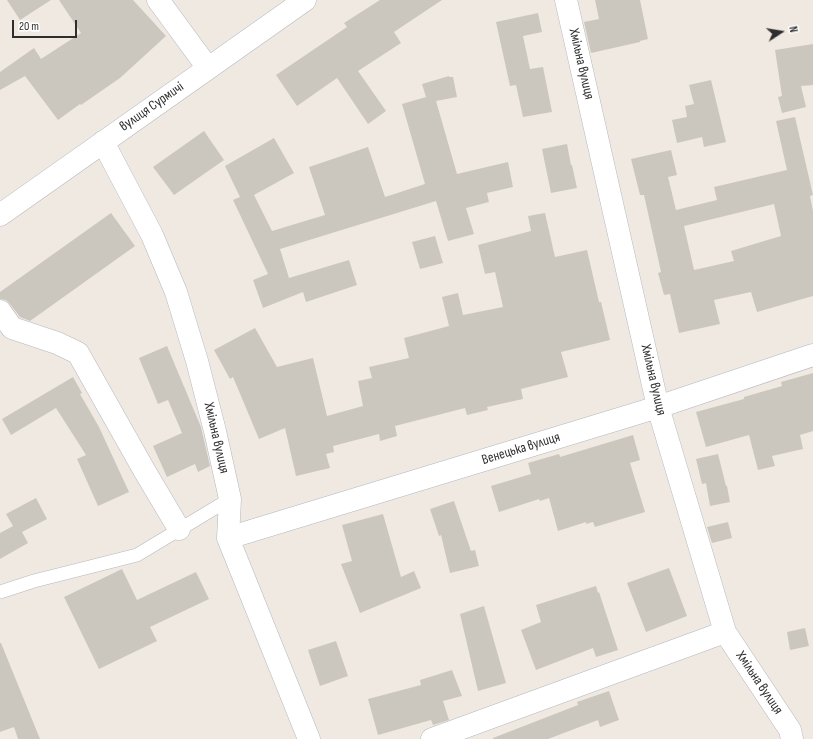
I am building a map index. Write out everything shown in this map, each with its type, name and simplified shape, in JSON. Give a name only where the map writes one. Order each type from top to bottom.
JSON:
[{"type":"street","points":[[158,0],[208,68]]},
{"type":"street","name":"вулиця Сурмичі","points":[[0,215],[305,0]]},
{"type":"street","name":"Хмільна вулиця","points":[[566,0],[658,407],[725,632],[790,730],[792,739]]},
{"type":"street","name":"Хмільна вулиця","points":[[103,142],[152,235],[176,292],[216,431],[230,498],[228,538],[309,739]]},
{"type":"street","points":[[0,311],[12,328],[57,343],[78,352],[144,470],[180,529]]},
{"type":"street","name":"Венецька вулиця","points":[[228,538],[658,407],[813,355]]},
{"type":"street","points":[[432,739],[725,632]]},
{"type":"lane","points":[[0,592],[34,581],[137,555],[230,498]]},
{"type":"building","points":[[7,0],[51,0],[20,20]]},
{"type":"building","points":[[59,0],[133,0],[166,36],[120,78],[58,120],[25,76],[0,90],[0,72],[34,48],[41,59],[81,33]]},
{"type":"building","points":[[380,0],[442,0],[394,32],[401,43],[358,71],[386,111],[368,124],[337,78],[297,106],[276,75],[347,27],[344,23]]},
{"type":"building","points":[[595,0],[640,0],[648,39],[591,53],[584,22],[599,19]]},
{"type":"building","points":[[538,13],[542,32],[523,36],[530,69],[543,67],[552,112],[523,117],[516,85],[510,86],[496,22]]},
{"type":"building","points":[[813,44],[813,85],[801,86],[806,107],[782,113],[778,97],[782,96],[775,50]]},
{"type":"building","points":[[449,76],[453,77],[457,97],[436,101],[457,174],[508,162],[513,187],[487,193],[489,202],[466,208],[474,234],[448,241],[436,201],[280,249],[289,278],[349,260],[357,285],[306,302],[303,292],[263,308],[253,280],[268,274],[233,200],[240,197],[225,166],[274,138],[294,173],[254,195],[272,231],[325,215],[309,167],[368,147],[385,197],[425,184],[402,104],[426,97],[422,84]]},
{"type":"building","points":[[711,80],[726,142],[704,147],[702,137],[677,143],[672,120],[687,117],[685,106],[694,104],[689,85]]},
{"type":"building","points":[[795,117],[813,195],[810,196],[813,211],[813,296],[757,312],[751,292],[714,300],[720,324],[679,333],[670,294],[664,295],[658,273],[661,272],[644,195],[640,195],[631,159],[671,150],[677,175],[668,177],[676,210],[717,200],[714,187],[787,170],[776,121]],"holes":[[[774,204],[781,236],[731,251],[734,261],[694,270],[684,226]]]},
{"type":"building","points":[[204,131],[224,160],[174,195],[153,167]]},
{"type":"building","points":[[567,144],[577,188],[551,193],[542,149]]},
{"type":"building","points":[[111,213],[135,246],[30,321],[20,317],[6,300],[0,299],[0,292]]},
{"type":"building","points":[[545,213],[555,257],[587,250],[599,302],[601,302],[610,340],[561,352],[568,377],[521,389],[523,399],[487,407],[488,410],[467,415],[465,408],[395,426],[397,436],[380,441],[379,434],[333,446],[334,452],[326,454],[330,468],[296,476],[285,428],[259,439],[233,377],[230,379],[214,350],[255,328],[277,367],[313,358],[327,416],[363,406],[358,381],[372,378],[369,367],[409,358],[404,338],[449,326],[442,297],[458,293],[463,315],[503,307],[495,272],[485,274],[478,245],[531,231],[528,216]]},
{"type":"building","points":[[435,236],[443,263],[420,269],[412,242]]},
{"type":"building","points":[[167,346],[201,427],[210,466],[198,472],[195,464],[167,477],[153,446],[182,433],[168,400],[158,404],[139,358]]},
{"type":"building","points":[[813,373],[813,431],[800,435],[803,449],[772,456],[775,466],[758,470],[749,435],[706,447],[696,412],[744,399],[744,397],[782,386],[781,382]]},
{"type":"building","points":[[73,377],[82,393],[80,394],[99,427],[129,492],[98,506],[77,459],[86,455],[56,408],[11,435],[2,419]]},
{"type":"building","points":[[633,435],[640,460],[630,463],[645,512],[595,527],[593,522],[586,524],[586,522],[558,531],[549,498],[540,501],[539,499],[499,512],[491,486],[531,474],[528,463],[559,454],[560,457]]},
{"type":"building","points":[[718,454],[730,502],[710,506],[706,483],[702,484],[696,459]]},
{"type":"building","points":[[36,498],[47,519],[22,532],[28,543],[0,559],[0,533],[13,526],[6,514]]},
{"type":"building","points":[[454,501],[471,551],[475,550],[479,566],[450,573],[441,535],[439,536],[430,509]]},
{"type":"building","points":[[383,514],[401,577],[414,571],[421,588],[360,613],[341,564],[352,561],[342,525]]},
{"type":"building","points":[[728,522],[732,538],[712,543],[707,527]]},
{"type":"building","points":[[669,568],[687,616],[646,632],[627,583]]},
{"type":"building","points":[[122,569],[137,600],[196,572],[209,599],[150,627],[157,641],[99,669],[64,597]]},
{"type":"building","points":[[596,586],[618,650],[596,657],[593,648],[536,670],[521,630],[541,622],[536,605]]},
{"type":"building","points":[[484,606],[506,683],[478,691],[460,614]]},
{"type":"building","points":[[805,628],[809,646],[790,650],[787,632]]},
{"type":"building","points":[[336,641],[348,676],[320,686],[308,650]]},
{"type":"building","points":[[0,643],[40,739],[18,739],[14,727],[0,732]]},
{"type":"building","points":[[452,670],[462,696],[443,701],[449,720],[433,725],[431,720],[378,735],[368,699],[421,685],[420,680]]},
{"type":"building","points":[[609,691],[619,720],[600,727],[598,720],[548,739],[493,739],[578,705],[577,702]]}]
